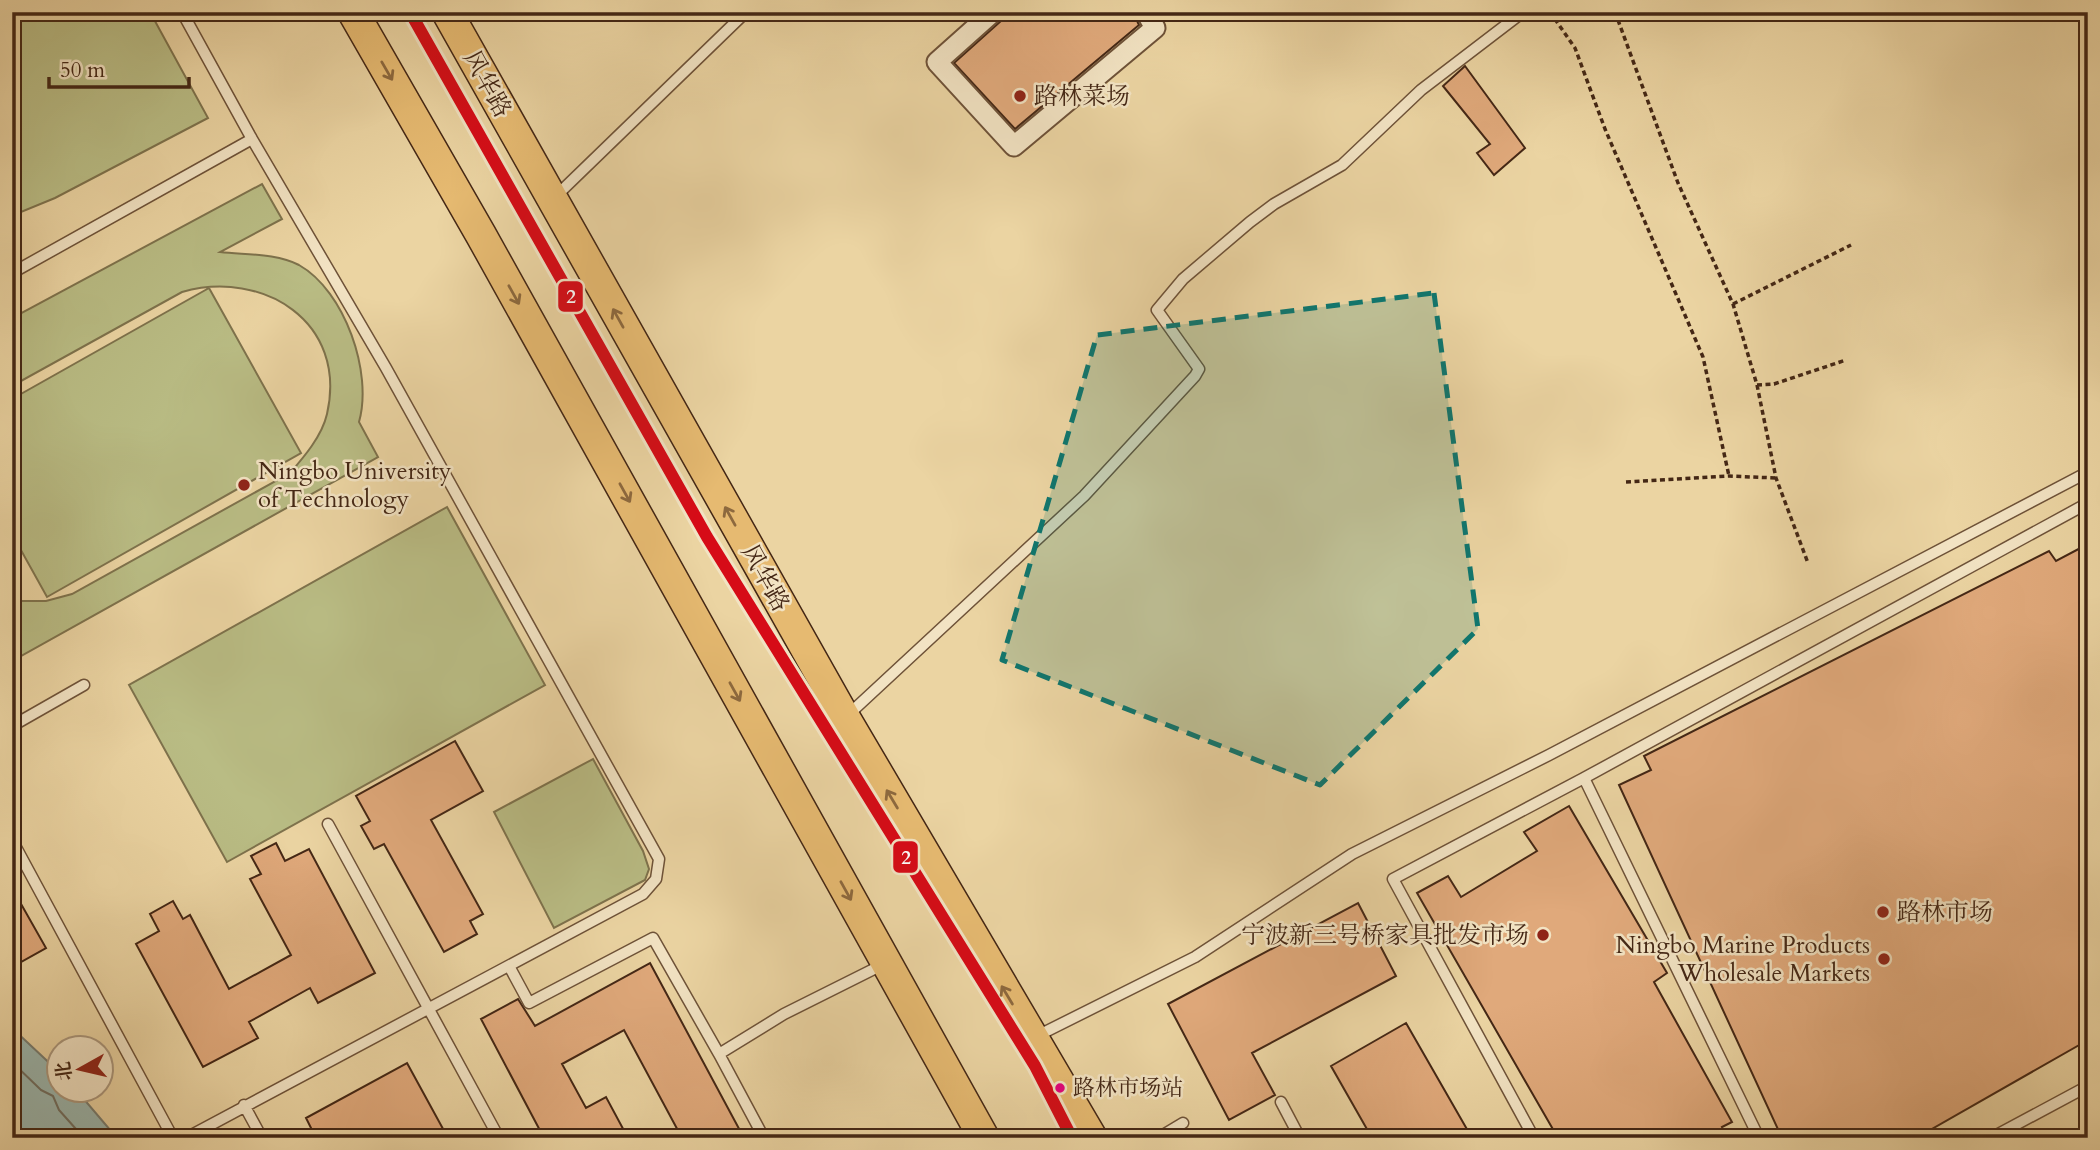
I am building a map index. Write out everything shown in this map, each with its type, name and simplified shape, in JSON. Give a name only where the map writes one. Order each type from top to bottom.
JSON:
[{"type":"main road","points":[[353,12],[488,247],[984,1138]]},
{"type":"main road","name":"风华路","points":[[447,12],[845,718],[1092,1138]]},
{"type":"street","points":[[993,12],[937,62],[1014,146],[1156,28],[1146,12]]},
{"type":"lane","points":[[182,12],[252,139],[386,368],[659,859],[656,879],[643,894],[186,1138]]},
{"type":"lane","points":[[552,200],[746,12]]},
{"type":"lane","points":[[845,718],[1084,496],[1195,376],[1199,369],[1157,310],[1183,279],[1275,204],[1342,165],[1421,90],[1523,12]]},
{"type":"lane","points":[[12,273],[252,139]]},
{"type":"lane","points":[[1033,1038],[1195,957],[1352,854],[1549,755],[2088,472]]},
{"type":"lane","points":[[1534,1138],[1393,879],[2088,503]]},
{"type":"lane","points":[[12,726],[84,685]]},
{"type":"lane","points":[[1584,778],[1759,1138]]},
{"type":"lane","points":[[328,824],[499,1138]]},
{"type":"lane","points":[[12,840],[173,1138]]},
{"type":"lane","points":[[509,966],[529,1003],[653,938],[764,1138]]},
{"type":"lane","points":[[719,1054],[784,1014],[886,963]]},
{"type":"lane","points":[[1991,1138],[2088,1086]]},
{"type":"lane","points":[[1281,1102],[1300,1138]]},
{"type":"lane","points":[[244,1105],[262,1138]]},
{"type":"lane","points":[[1158,1138],[1183,1123]]},
{"type":"path","points":[[1550,12],[1575,48],[1605,129],[1703,357],[1729,476]]},
{"type":"path","points":[[1615,12],[1678,183],[1733,304],[1757,385],[1776,478],[1808,563]]},
{"type":"path","points":[[1733,304],[1850,245]]},
{"type":"path","points":[[1757,385],[1774,384],[1846,360]]},
{"type":"path","points":[[1626,482],[1729,476],[1776,478]]},
{"type":"highlighted area","points":[[1434,293],[1478,629],[1320,785],[1002,660],[1097,335]]},
{"type":"green space","points":[[12,12],[150,12],[208,118],[55,198],[21,212],[12,195]]},
{"type":"green space","points":[[262,184],[282,219],[220,252],[271,256],[290,261],[315,277],[330,294],[352,335],[362,380],[359,422],[378,457],[12,661],[12,601],[46,601],[72,594],[290,473],[317,438],[327,414],[330,381],[325,353],[312,329],[293,310],[269,296],[242,288],[212,287],[182,292],[12,386],[12,318]]},
{"type":"green space","points":[[209,288],[301,453],[47,597],[12,534],[12,399]]},
{"type":"green space","points":[[447,507],[545,685],[227,862],[129,685]]},
{"type":"green space","points":[[593,759],[643,851],[649,869],[645,880],[554,928],[494,812]]},
{"type":"water","points":[[12,1028],[46,1060],[46,1104],[88,1104],[117,1138],[16,1138],[12,1132]]},
{"type":"building","name":"路林菜场","points":[[1005,12],[1133,12],[1139,25],[1015,129],[954,63],[1001,21]]},
{"type":"building","points":[[1465,66],[1525,148],[1494,175],[1477,153],[1490,144],[1443,86]]},
{"type":"building","name":"Ningbo Marine Products Wholesale Markets","points":[[2088,544],[2088,1040],[1916,1138],[1782,1138],[1619,785],[1651,770],[1644,756],[2049,551],[2056,561]]},
{"type":"building","points":[[455,741],[483,791],[431,820],[483,914],[470,921],[477,934],[444,952],[384,844],[374,849],[361,826],[370,821],[356,796]]},
{"type":"building","name":"宁波新三号桥家具批发市场","points":[[1569,806],[1667,973],[1654,982],[1732,1122],[1722,1127],[1728,1138],[1558,1138],[1417,893],[1448,876],[1461,897],[1537,851],[1524,832]]},
{"type":"building","points":[[276,843],[285,861],[309,849],[375,973],[318,1003],[310,988],[249,1022],[258,1038],[203,1067],[136,944],[159,931],[150,914],[173,901],[183,919],[190,915],[229,989],[291,955],[250,879],[261,874],[251,856]]},
{"type":"building","points":[[12,888],[46,948],[12,967]]},
{"type":"building","points":[[1358,903],[1396,976],[1252,1053],[1275,1095],[1229,1120],[1168,1004]]},
{"type":"building","points":[[650,963],[744,1138],[682,1138],[624,1030],[562,1064],[586,1108],[606,1097],[628,1138],[544,1138],[481,1019],[518,999],[535,1026]]},
{"type":"building","points":[[1406,1023],[1472,1138],[1372,1138],[1331,1066]]},
{"type":"building","points":[[407,1063],[448,1138],[316,1138],[306,1118]]},
{"type":"transit line","name":"2","points":[[410,12],[707,537],[1035,1066],[1072,1138]]},
{"type":"place","name":"路林菜场","points":[[1020,96]]},
{"type":"place","name":"Ningbo University of Technology","points":[[244,485]]},
{"type":"place","name":"路林市场","points":[[1883,912]]},
{"type":"place","name":"宁波新三号桥家具批发市场","points":[[1543,935]]},
{"type":"place","name":"Ningbo Marine Products Wholesale Markets","points":[[1884,959]]},
{"type":"place","name":"路林市场站","points":[[1060,1088]]}]
